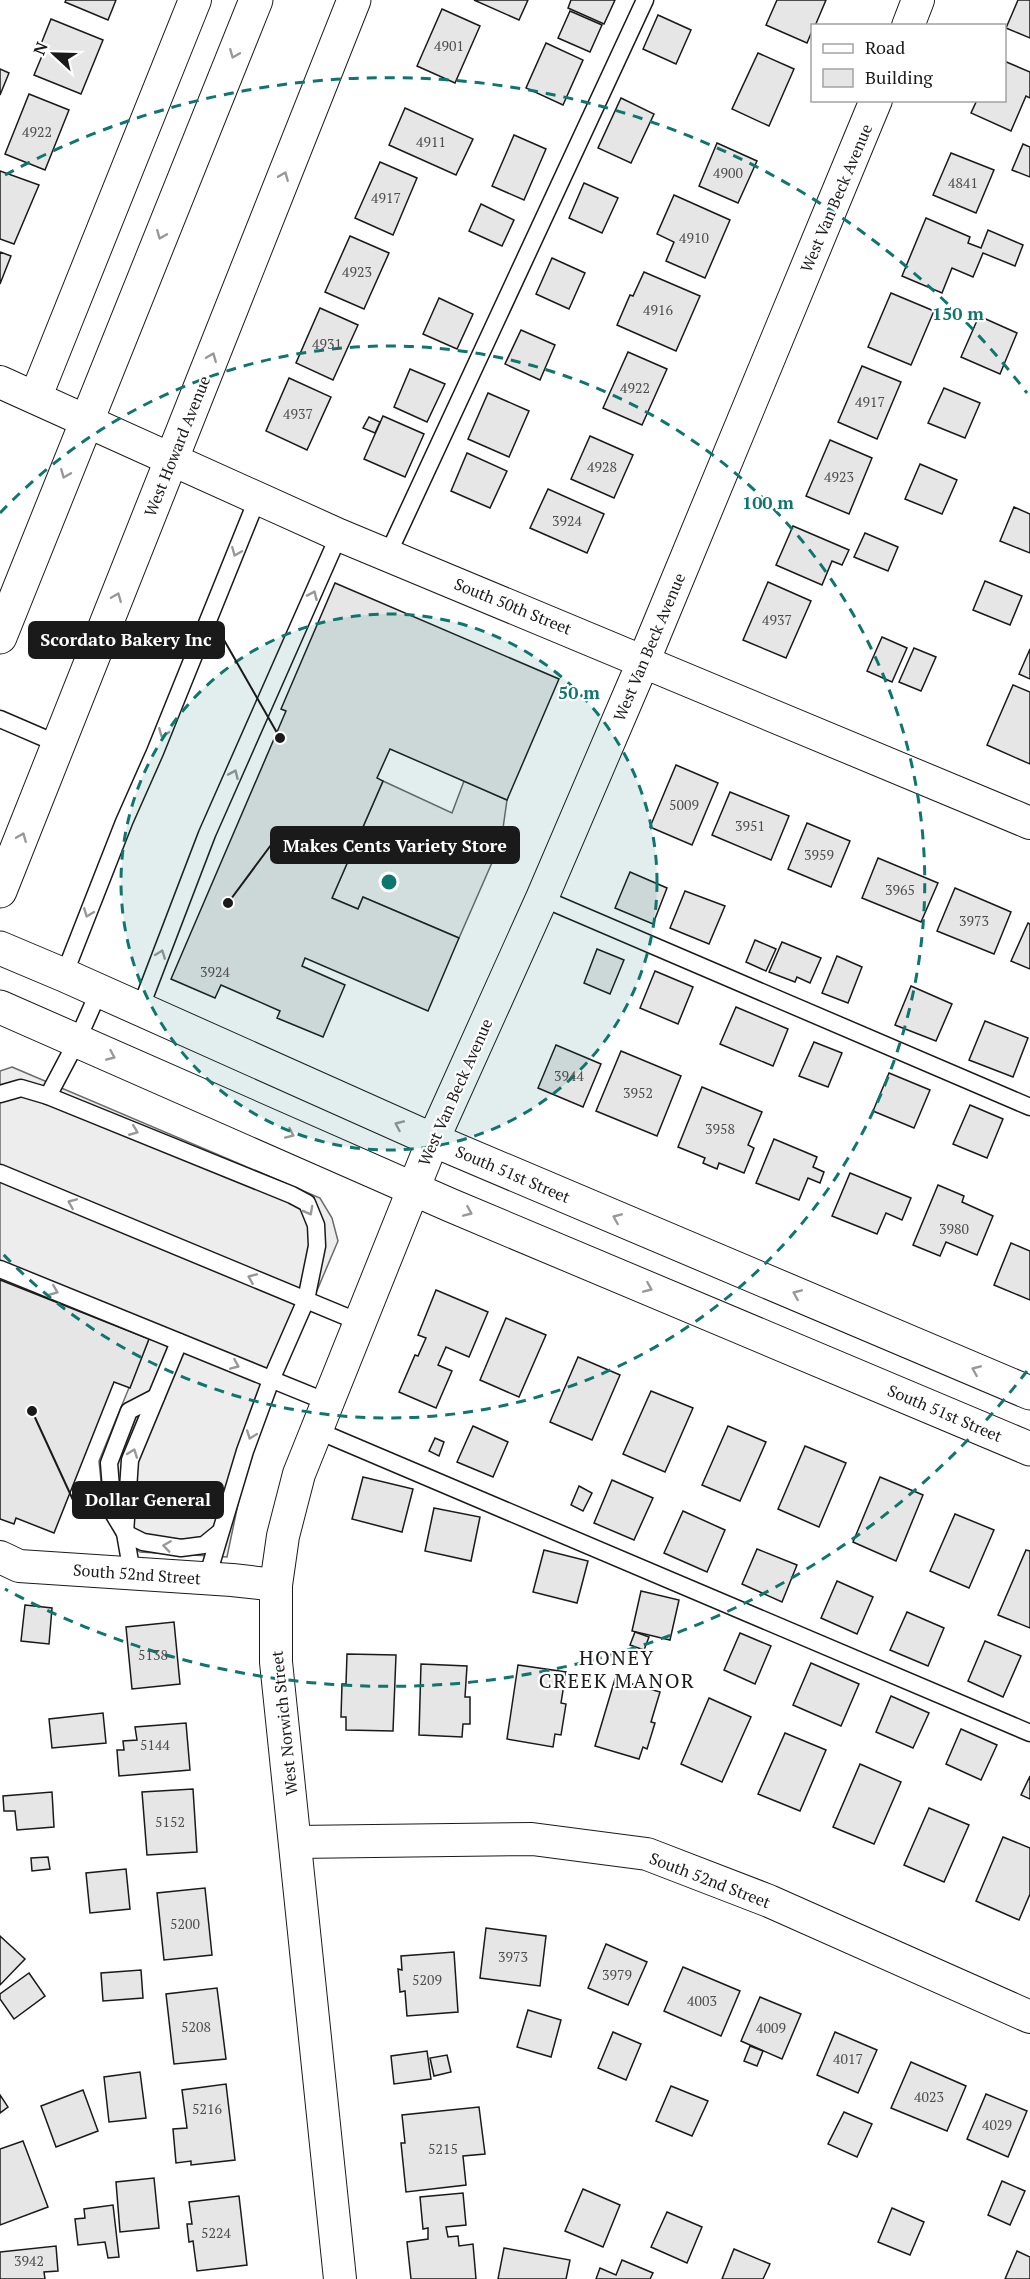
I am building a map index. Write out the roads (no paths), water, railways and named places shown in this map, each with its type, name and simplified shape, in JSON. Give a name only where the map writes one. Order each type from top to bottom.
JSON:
[{"type":"street","points":[[36,396],[195,0]]},
{"type":"street","points":[[0,637],[256,0]]},
{"type":"street","name":"West Howard Avenue","points":[[0,891],[354,0]]},
{"type":"street","points":[[909,24],[918,0]]},
{"type":"street","name":"West Van Beck Avenue","points":[[413,1189],[644,660],[875,102]]},
{"type":"street","name":"South 50th Street","points":[[0,382],[87,419],[339,535],[644,660],[1030,823]]},
{"type":"street","name":"South 51st Street","points":[[0,948],[433,1140],[1030,1393]]},
{"type":"street","name":"South 51st Street","points":[[0,1007],[413,1189],[1030,1449]]},
{"type":"street","name":"West Norwich Street","points":[[340,2279],[276,1662],[276,1585],[283,1536],[299,1474],[413,1189]]},
{"type":"street","name":"South 52nd Street","points":[[0,1557],[19,1566],[207,1578],[276,1585]]},
{"type":"street","name":"South 52nd Street","points":[[296,1842],[532,1839],[647,1854],[769,1902],[1030,2017]]},
{"type":"lane","points":[[388,554],[645,0]]},
{"type":"lane","points":[[64,975],[124,822],[155,752],[258,497]]},
{"type":"lane","points":[[140,1009],[207,834],[339,535]]},
{"type":"lane","points":[[0,719],[58,744]]},
{"type":"lane","points":[[542,898],[1030,1107]]},
{"type":"lane","points":[[48,1096],[77,1041],[99,991]]},
{"type":"lane","points":[[0,1094],[21,1088],[48,1096],[292,1195],[306,1203],[316,1225],[317,1246],[306,1300],[271,1380],[245,1451],[207,1578]]},
{"type":"lane","points":[[0,1173],[359,1322]]},
{"type":"lane","points":[[0,1269],[271,1380],[322,1416],[1030,1733]]},
{"type":"lane","points":[[132,1573],[125,1533],[130,1460],[179,1342]]},
{"type":"lane","points":[[125,1533],[142,1542],[181,1548],[204,1545],[220,1532]]},
{"type":"place","name":"Scordato Bakery Inc","points":[[280,738]]},
{"type":"place","name":"Makes Cents Variety Store","points":[[228,903]]},
{"type":"place","name":"Dollar General","points":[[32,1411]]},
{"type":"district","name":"HONEY CREEK MANOR","points":[[617,1670]]}]
